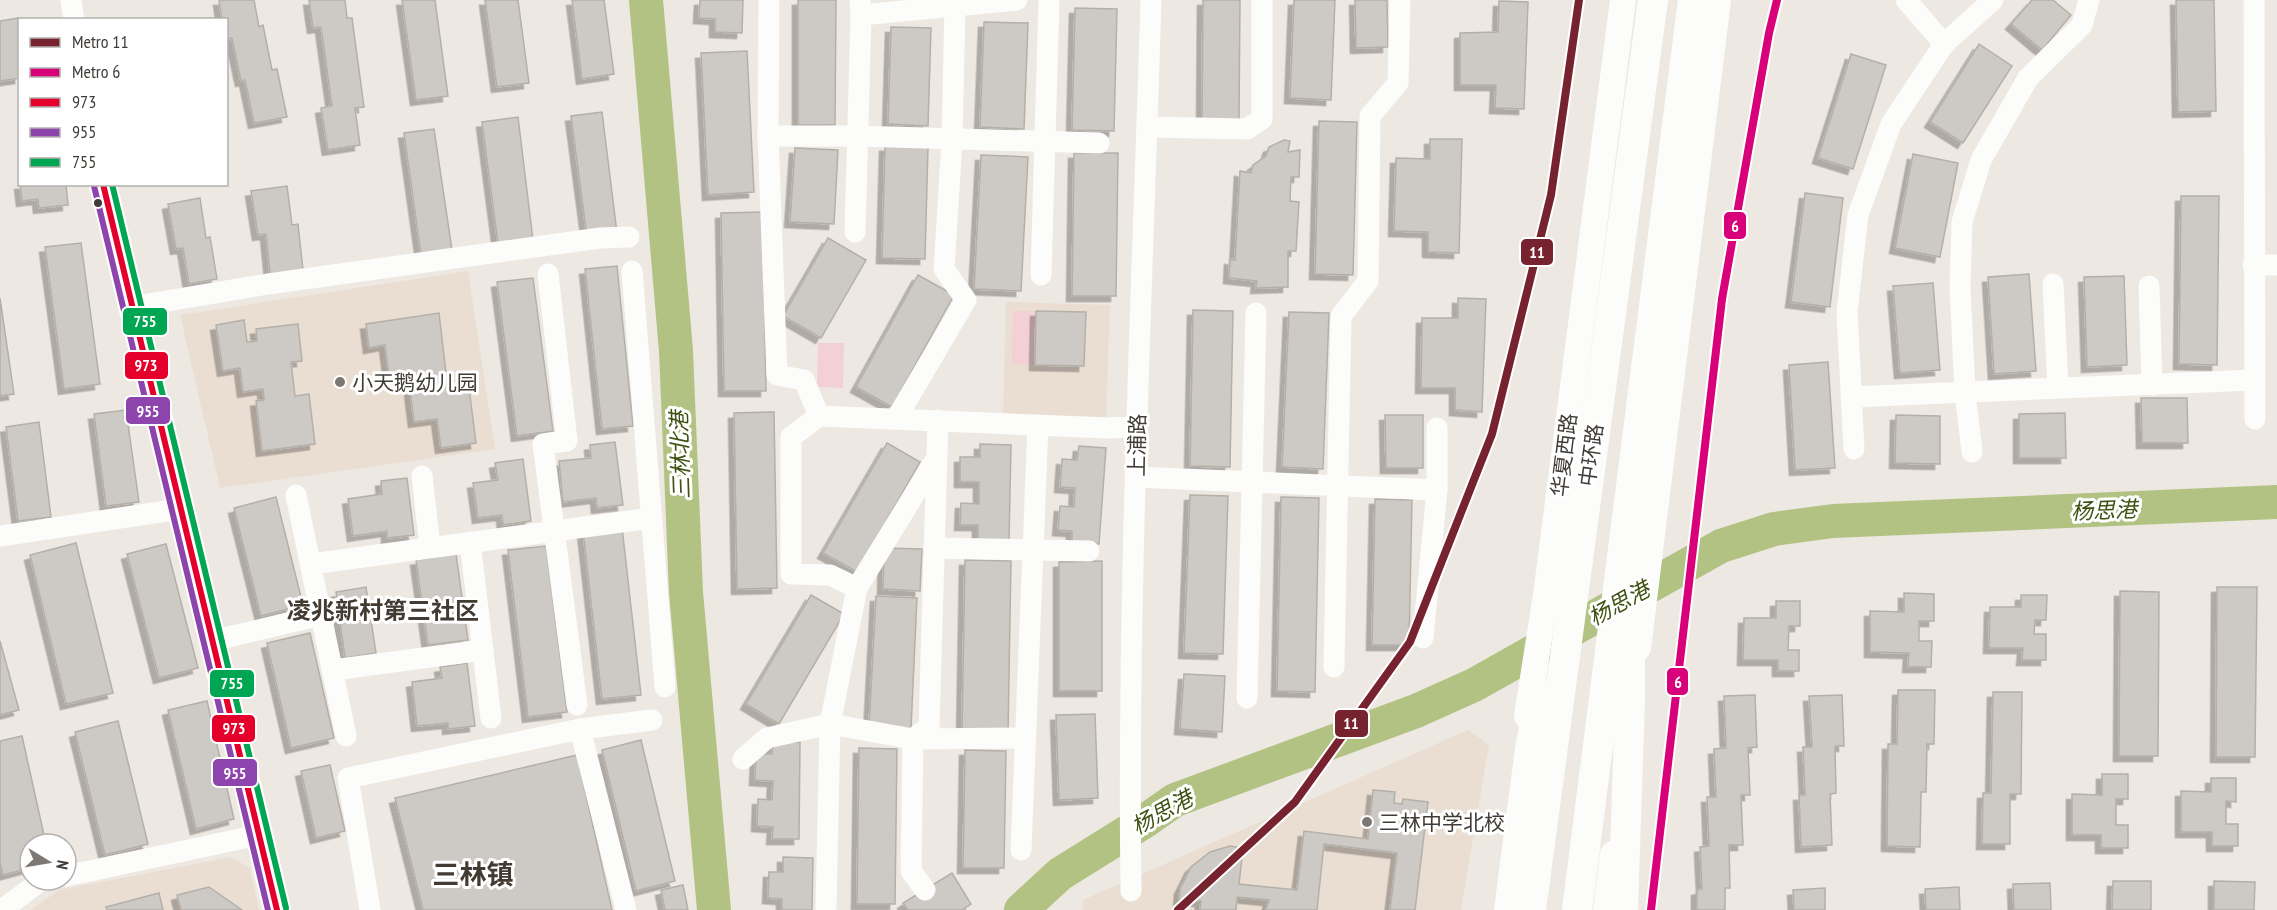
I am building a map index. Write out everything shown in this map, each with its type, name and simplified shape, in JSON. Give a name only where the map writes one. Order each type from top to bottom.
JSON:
[{"type":"highway","name":"中环路","points":[[1531,910],[1653,0]]},
{"type":"highway","name":"中环路","points":[[1577,910],[1693,0]]},
{"type":"highway","points":[[1509,910],[1530,750],[1614,279]]},
{"type":"highway","points":[[1624,910],[1630,700],[1629,508]]},
{"type":"main road","name":"华夏西路","points":[[1498,910],[1546,595],[1623,0]]},
{"type":"main road","points":[[1606,910],[1718,0]]},
{"type":"main road","points":[[1624,910],[1638,798],[1627,737]]},
{"type":"street","points":[[71,0],[74,18]]},
{"type":"street","points":[[769,0],[768,136],[777,375],[804,381],[819,416]]},
{"type":"street","points":[[855,232],[861,7],[954,6],[1017,0]]},
{"type":"street","points":[[1041,275],[1049,0]]},
{"type":"street","name":"上浦路","points":[[1131,891],[1130,807],[1137,427],[1151,0]]},
{"type":"street","points":[[1147,127],[1247,129],[1262,119],[1262,0]]},
{"type":"street","points":[[1334,667],[1341,316],[1368,281],[1370,116],[1398,82],[1401,0]]},
{"type":"street","points":[[1906,0],[1944,44]]},
{"type":"street","points":[[1854,449],[1847,312],[1858,215],[1891,124],[1944,44],[1993,0]]},
{"type":"street","points":[[1972,452],[1965,392],[1960,288],[1962,222],[1981,160],[2028,78],[2082,25],[2089,0]]},
{"type":"street","points":[[2254,0],[2255,419]]},
{"type":"street","points":[[896,419],[966,300],[944,269],[952,140],[954,6]]},
{"type":"street","points":[[768,136],[856,136],[1099,143]]},
{"type":"street","points":[[103,186],[277,910]]},
{"type":"street","points":[[131,307],[268,284],[600,238],[629,237]]},
{"type":"street","points":[[2253,264],[2277,265]]},
{"type":"street","points":[[632,272],[665,687]]},
{"type":"street","points":[[548,274],[567,441],[543,444],[577,705]]},
{"type":"street","points":[[2054,284],[2058,388]]},
{"type":"street","points":[[2149,286],[2152,385]]},
{"type":"street","points":[[1247,698],[1254,482],[1256,313]]},
{"type":"street","points":[[1851,397],[2254,381]]},
{"type":"street","points":[[857,588],[830,575],[791,574],[791,437],[819,416],[1107,428],[1137,427]]},
{"type":"street","points":[[913,739],[929,727],[938,420]]},
{"type":"street","points":[[1021,850],[1038,425]]},
{"type":"street","points":[[1423,638],[1437,490],[1437,428]]},
{"type":"street","points":[[826,908],[830,724],[857,588],[937,459]]},
{"type":"street","points":[[422,476],[430,548]]},
{"type":"street","points":[[1136,477],[1437,490]]},
{"type":"street","points":[[296,495],[346,736]]},
{"type":"street","points":[[0,536],[180,509]]},
{"type":"street","points":[[311,564],[651,518]]},
{"type":"street","points":[[470,542],[491,718]]},
{"type":"street","points":[[934,548],[1089,551]]},
{"type":"street","points":[[212,641],[321,615]]},
{"type":"street","points":[[333,670],[483,650]]},
{"type":"street","points":[[370,910],[348,778],[580,729],[652,720]]},
{"type":"street","points":[[743,759],[767,738],[830,724],[913,739],[1024,738]]},
{"type":"street","points":[[580,729],[626,910]]},
{"type":"street","points":[[913,739],[912,871],[925,890]]},
{"type":"street","points":[[78,873],[259,835]]},
{"type":"street","points":[[2,910],[26,892]]},
{"type":"shaded area","name":"小天鹅幼儿园","points":[[468,271],[495,449],[220,488],[180,315]]},
{"type":"shaded area","points":[[1006,302],[1110,305],[1106,417],[1003,414]]},
{"type":"shaded area","points":[[1013,311],[1036,311],[1035,365],[1012,364]]},
{"type":"shaded area","points":[[818,343],[844,343],[843,388],[817,387]]},
{"type":"shaded area","name":"三林中学北校","points":[[1468,730],[1489,745],[1461,910],[1083,910],[1083,900]]},
{"type":"shaded area","points":[[231,857],[250,868],[259,910],[31,910],[56,892],[78,892],[78,886]]},
{"type":"building","points":[[219,0],[254,0],[259,27],[263,25],[272,70],[277,69],[287,117],[254,123],[245,80],[241,81],[232,38],[228,39],[228,18],[222,18]]},
{"type":"building","points":[[309,0],[345,0],[347,18],[352,18],[364,107],[355,108],[360,145],[328,150],[321,108],[332,106],[321,27],[313,28]]},
{"type":"building","points":[[402,0],[435,0],[448,96],[416,100]]},
{"type":"building","points":[[485,0],[518,0],[529,83],[497,87]]},
{"type":"building","points":[[572,0],[604,0],[614,74],[582,79]]},
{"type":"building","points":[[700,0],[743,0],[742,33],[715,32],[715,19],[699,18]]},
{"type":"building","points":[[798,0],[836,0],[835,125],[798,125]]},
{"type":"building","points":[[1203,0],[1240,0],[1239,119],[1202,119]]},
{"type":"building","points":[[1294,0],[1335,0],[1331,100],[1290,98]]},
{"type":"building","points":[[1355,0],[1387,0],[1388,47],[1356,48]]},
{"type":"building","points":[[2032,0],[2053,0],[2071,15],[2042,50],[2011,24]]},
{"type":"building","points":[[2176,0],[2214,0],[2216,111],[2178,112]]},
{"type":"building","points":[[1499,1],[1528,2],[1524,109],[1495,108],[1496,85],[1460,85],[1460,33],[1498,32]]},
{"type":"building","points":[[1075,8],[1117,9],[1114,131],[1072,130]]},
{"type":"building","points":[[18,18],[18,78],[0,81],[0,21]]},
{"type":"building","points":[[984,22],[1028,23],[1024,129],[980,127]]},
{"type":"building","points":[[891,27],[931,28],[928,126],[888,124]]},
{"type":"building","points":[[1979,44],[2012,66],[1963,143],[1930,122]]},
{"type":"building","points":[[747,51],[754,192],[708,195],[701,53]]},
{"type":"building","points":[[1851,54],[1886,65],[1853,169],[1818,158]]},
{"type":"building","points":[[602,112],[617,233],[587,237],[571,116]]},
{"type":"building","points":[[518,117],[533,240],[498,244],[482,122]]},
{"type":"building","points":[[1319,121],[1357,122],[1353,275],[1315,274]]},
{"type":"building","points":[[434,129],[452,250],[421,255],[404,133]]},
{"type":"building","points":[[1430,139],[1462,139],[1459,253],[1428,252],[1428,232],[1394,231],[1396,158],[1430,159]]},
{"type":"building","points":[[1284,140],[1290,141],[1288,152],[1300,150],[1299,177],[1291,177],[1290,201],[1299,202],[1296,251],[1288,251],[1288,287],[1256,288],[1257,281],[1229,278],[1230,259],[1235,260],[1240,171],[1251,173],[1253,165],[1266,156],[1269,147]]},
{"type":"building","points":[[885,146],[928,147],[925,259],[882,258]]},
{"type":"building","points":[[795,148],[838,150],[834,224],[790,222]]},
{"type":"building","points":[[1074,153],[1118,153],[1116,296],[1072,296]]},
{"type":"building","points":[[1913,154],[1958,163],[1940,257],[1895,248]]},
{"type":"building","points":[[981,155],[1028,157],[1021,291],[974,289]]},
{"type":"building","points":[[20,186],[66,186],[68,205],[39,208],[38,199],[22,201]]},
{"type":"building","points":[[287,186],[292,225],[298,224],[303,270],[270,274],[266,234],[258,235],[251,191]]},
{"type":"building","points":[[1805,193],[1843,198],[1830,307],[1791,302]]},
{"type":"building","points":[[2181,196],[2219,196],[2217,365],[2179,364]]},
{"type":"building","points":[[200,198],[206,238],[210,237],[217,279],[189,284],[183,248],[176,249],[168,204]]},
{"type":"building","points":[[763,212],[766,391],[724,391],[721,213]]},
{"type":"building","points":[[828,238],[866,260],[821,338],[783,316]]},
{"type":"building","points":[[81,243],[100,384],[64,389],[45,247]]},
{"type":"building","points":[[617,266],[633,426],[602,429],[585,269]]},
{"type":"building","points":[[2029,274],[2036,371],[1994,374],[1988,277]]},
{"type":"building","points":[[918,275],[954,295],[892,407],[856,387]]},
{"type":"building","points":[[2124,276],[2127,365],[2087,367],[2084,277]]},
{"type":"building","points":[[533,278],[553,431],[517,436],[497,282]]},
{"type":"building","points":[[1933,283],[1940,370],[1900,373],[1893,286]]},
{"type":"building","points":[[0,298],[14,394],[0,396]]},
{"type":"building","points":[[1458,298],[1486,299],[1482,412],[1455,410],[1455,388],[1421,388],[1422,318],[1458,318]]},
{"type":"building","points":[[1193,310],[1233,311],[1230,467],[1190,466]]},
{"type":"building","points":[[1036,311],[1086,312],[1084,366],[1035,365]]},
{"type":"building","points":[[1289,312],[1329,313],[1323,469],[1282,467]]},
{"type":"building","points":[[439,313],[448,390],[469,388],[476,443],[441,448],[437,419],[414,422],[408,373],[389,376],[385,345],[369,348],[366,324]]},
{"type":"building","points":[[244,320],[247,342],[257,341],[256,329],[298,324],[302,361],[291,362],[295,396],[309,394],[315,444],[262,451],[256,401],[264,400],[263,389],[243,392],[240,368],[223,371],[216,325]]},
{"type":"building","points":[[1828,362],[1835,468],[1795,470],[1789,365]]},
{"type":"building","points":[[2141,398],[2187,398],[2188,443],[2142,443]]},
{"type":"building","points":[[126,410],[139,502],[106,506],[94,414]]},
{"type":"building","points":[[774,412],[777,588],[737,589],[734,413]]},
{"type":"building","points":[[2065,413],[2066,458],[2019,458],[2019,414]]},
{"type":"building","points":[[1385,415],[1423,415],[1423,468],[1386,468]]},
{"type":"building","points":[[1896,415],[1940,416],[1940,464],[1895,463]]},
{"type":"building","points":[[39,422],[51,517],[18,521],[6,427]]},
{"type":"building","points":[[615,442],[623,505],[597,508],[596,498],[563,502],[559,461],[591,458],[590,445]]},
{"type":"building","points":[[887,443],[920,462],[857,572],[823,553]]},
{"type":"building","points":[[980,444],[1011,445],[1009,541],[978,540],[978,525],[960,525],[961,503],[979,504],[979,482],[960,482],[960,457],[980,457]]},
{"type":"building","points":[[1079,446],[1106,448],[1099,544],[1072,542],[1072,531],[1058,530],[1060,506],[1074,507],[1075,488],[1060,487],[1062,459],[1077,460]]},
{"type":"building","points":[[523,459],[531,521],[503,525],[502,515],[478,518],[473,483],[498,480],[495,463]]},
{"type":"building","points":[[407,478],[414,535],[387,538],[387,531],[353,536],[348,499],[382,494],[381,481]]},
{"type":"building","points":[[1190,495],[1228,496],[1223,654],[1184,653]]},
{"type":"building","points":[[276,497],[303,605],[261,616],[234,508]]},
{"type":"building","points":[[1281,497],[1319,498],[1315,692],[1277,691]]},
{"type":"building","points":[[1375,499],[1412,500],[1409,645],[1372,645]]},
{"type":"building","points":[[622,527],[641,695],[602,699],[583,531]]},
{"type":"building","points":[[76,543],[113,693],[66,704],[30,555]]},
{"type":"building","points":[[166,544],[198,668],[159,678],[127,554]]},
{"type":"building","points":[[546,546],[567,712],[528,717],[508,550]]},
{"type":"building","points":[[884,548],[922,549],[920,591],[883,589]]},
{"type":"building","points":[[456,554],[468,640],[428,645],[416,560]]},
{"type":"building","points":[[965,560],[1011,561],[1008,733],[962,732]]},
{"type":"building","points":[[1102,561],[1102,691],[1059,691],[1059,562]]},
{"type":"building","points":[[366,587],[376,653],[345,658],[336,592]]},
{"type":"building","points":[[2217,587],[2257,587],[2255,757],[2216,757]]},
{"type":"building","points":[[2120,591],[2159,592],[2158,756],[2119,756]]},
{"type":"building","points":[[1904,593],[1934,594],[1934,621],[1919,621],[1919,641],[1932,641],[1931,667],[1908,667],[1909,653],[1870,652],[1870,611],[1904,612]]},
{"type":"building","points":[[811,595],[844,614],[779,724],[746,704]]},
{"type":"building","points":[[2021,595],[2047,595],[2046,620],[2035,620],[2034,634],[2046,634],[2046,660],[2022,660],[2023,648],[1989,648],[1990,607],[2021,607]]},
{"type":"building","points":[[876,596],[917,598],[911,729],[869,727]]},
{"type":"building","points":[[1776,601],[1800,601],[1800,626],[1789,626],[1788,650],[1799,650],[1799,671],[1778,671],[1778,660],[1743,660],[1744,618],[1776,618]]},
{"type":"building","points":[[310,633],[334,738],[291,748],[267,643]]},
{"type":"building","points":[[0,641],[19,710],[0,715]]},
{"type":"building","points":[[467,663],[475,726],[448,729],[448,723],[417,726],[412,682],[442,678],[440,667]]},
{"type":"building","points":[[1184,674],[1225,676],[1222,732],[1180,729]]},
{"type":"building","points":[[1898,690],[1935,690],[1934,744],[1927,744],[1926,792],[1921,792],[1920,847],[1887,846],[1888,744],[1897,744]]},
{"type":"building","points":[[1993,692],[2022,692],[2021,794],[2010,794],[2010,844],[1982,844],[1983,793],[1991,793]]},
{"type":"building","points":[[1755,695],[1757,747],[1748,748],[1750,795],[1741,795],[1743,845],[1729,845],[1730,888],[1725,888],[1725,910],[1697,910],[1697,890],[1702,889],[1700,847],[1709,846],[1707,797],[1716,797],[1714,749],[1726,748],[1724,696]]},
{"type":"building","points":[[1842,695],[1844,746],[1835,746],[1836,793],[1830,794],[1832,845],[1801,847],[1799,795],[1805,795],[1803,747],[1812,747],[1809,696]]},
{"type":"building","points":[[207,701],[234,819],[196,829],[168,710]]},
{"type":"building","points":[[1095,714],[1098,798],[1059,800],[1056,715]]},
{"type":"building","points":[[118,721],[148,844],[105,855],[75,732]]},
{"type":"building","points":[[22,736],[43,832],[18,832],[18,871],[3,875],[0,863],[0,741]]},
{"type":"building","points":[[641,740],[675,881],[636,891],[602,750]]},
{"type":"building","points":[[773,742],[800,742],[799,839],[772,839],[773,827],[757,826],[758,799],[772,800],[773,781],[755,780],[756,754],[772,754]]},
{"type":"building","points":[[859,748],[897,749],[895,904],[857,904]]},
{"type":"building","points":[[965,750],[1006,751],[1004,868],[963,868]]},
{"type":"building","points":[[577,755],[612,910],[423,910],[395,798]]},
{"type":"building","points":[[330,765],[345,831],[316,838],[301,771]]},
{"type":"building","points":[[2102,774],[2128,774],[2128,799],[2116,799],[2116,825],[2128,825],[2128,848],[2101,848],[2101,835],[2072,835],[2072,794],[2102,795]]},
{"type":"building","points":[[2211,778],[2236,778],[2236,802],[2226,801],[2226,824],[2238,824],[2238,846],[2212,846],[2212,832],[2181,832],[2181,791],[2211,792]]},
{"type":"building","points":[[1373,790],[1395,792],[1394,803],[1402,804],[1403,799],[1428,802],[1415,910],[1390,910],[1397,853],[1324,844],[1317,910],[1266,910],[1269,900],[1237,897],[1236,910],[1200,910],[1201,901],[1179,900],[1180,889],[1191,867],[1210,852],[1230,846],[1243,848],[1239,884],[1297,890],[1304,831],[1368,839]]},
{"type":"building","points":[[783,857],[813,858],[812,910],[782,910],[782,899],[768,898],[769,872],[783,872]]},
{"type":"building","points":[[952,873],[971,904],[962,910],[908,910],[903,903]]},
{"type":"building","points":[[2113,881],[2151,881],[2151,910],[2112,910]]},
{"type":"building","points":[[2214,881],[2255,882],[2254,910],[2214,910]]},
{"type":"building","points":[[2050,883],[2051,910],[2014,910],[2013,884]]},
{"type":"building","points":[[683,885],[688,910],[665,910],[661,890]]},
{"type":"building","points":[[209,887],[242,910],[181,910],[177,895]]},
{"type":"building","points":[[1959,887],[1960,910],[1926,910],[1925,889]]},
{"type":"building","points":[[1825,888],[1825,910],[1794,910],[1793,890]]},
{"type":"building","points":[[159,893],[163,910],[107,910],[106,907]]},
{"type":"waterway","name":"三林北港","points":[[646,0],[676,351],[686,592],[714,910]]},
{"type":"waterway","name":"杨思港","points":[[1021,910],[1060,874],[1175,800],[1416,711],[1474,685],[1721,546],[1774,529],[1833,521],[2277,502]]},
{"type":"metro line","name":"11","points":[[1178,910],[1295,802],[1410,642],[1492,434],[1551,195],[1579,0]]},
{"type":"metro line","name":"6","points":[[1651,910],[1722,299],[1769,33],[1777,0]]},
{"type":"transit line","name":"955","points":[[94,186],[268,910]]},
{"type":"transit line","name":"973","points":[[103,186],[277,910]]},
{"type":"transit line","name":"755","points":[[112,186],[286,908]]},
{"type":"place","name":"小天鹅幼儿园","points":[[340,382]]},
{"type":"place","name":"三林中学北校","points":[[1367,822]]},
{"type":"district","name":"凌兆新村第三社区","points":[[383,610]]},
{"type":"district","name":"三林镇","points":[[473,874]]}]
